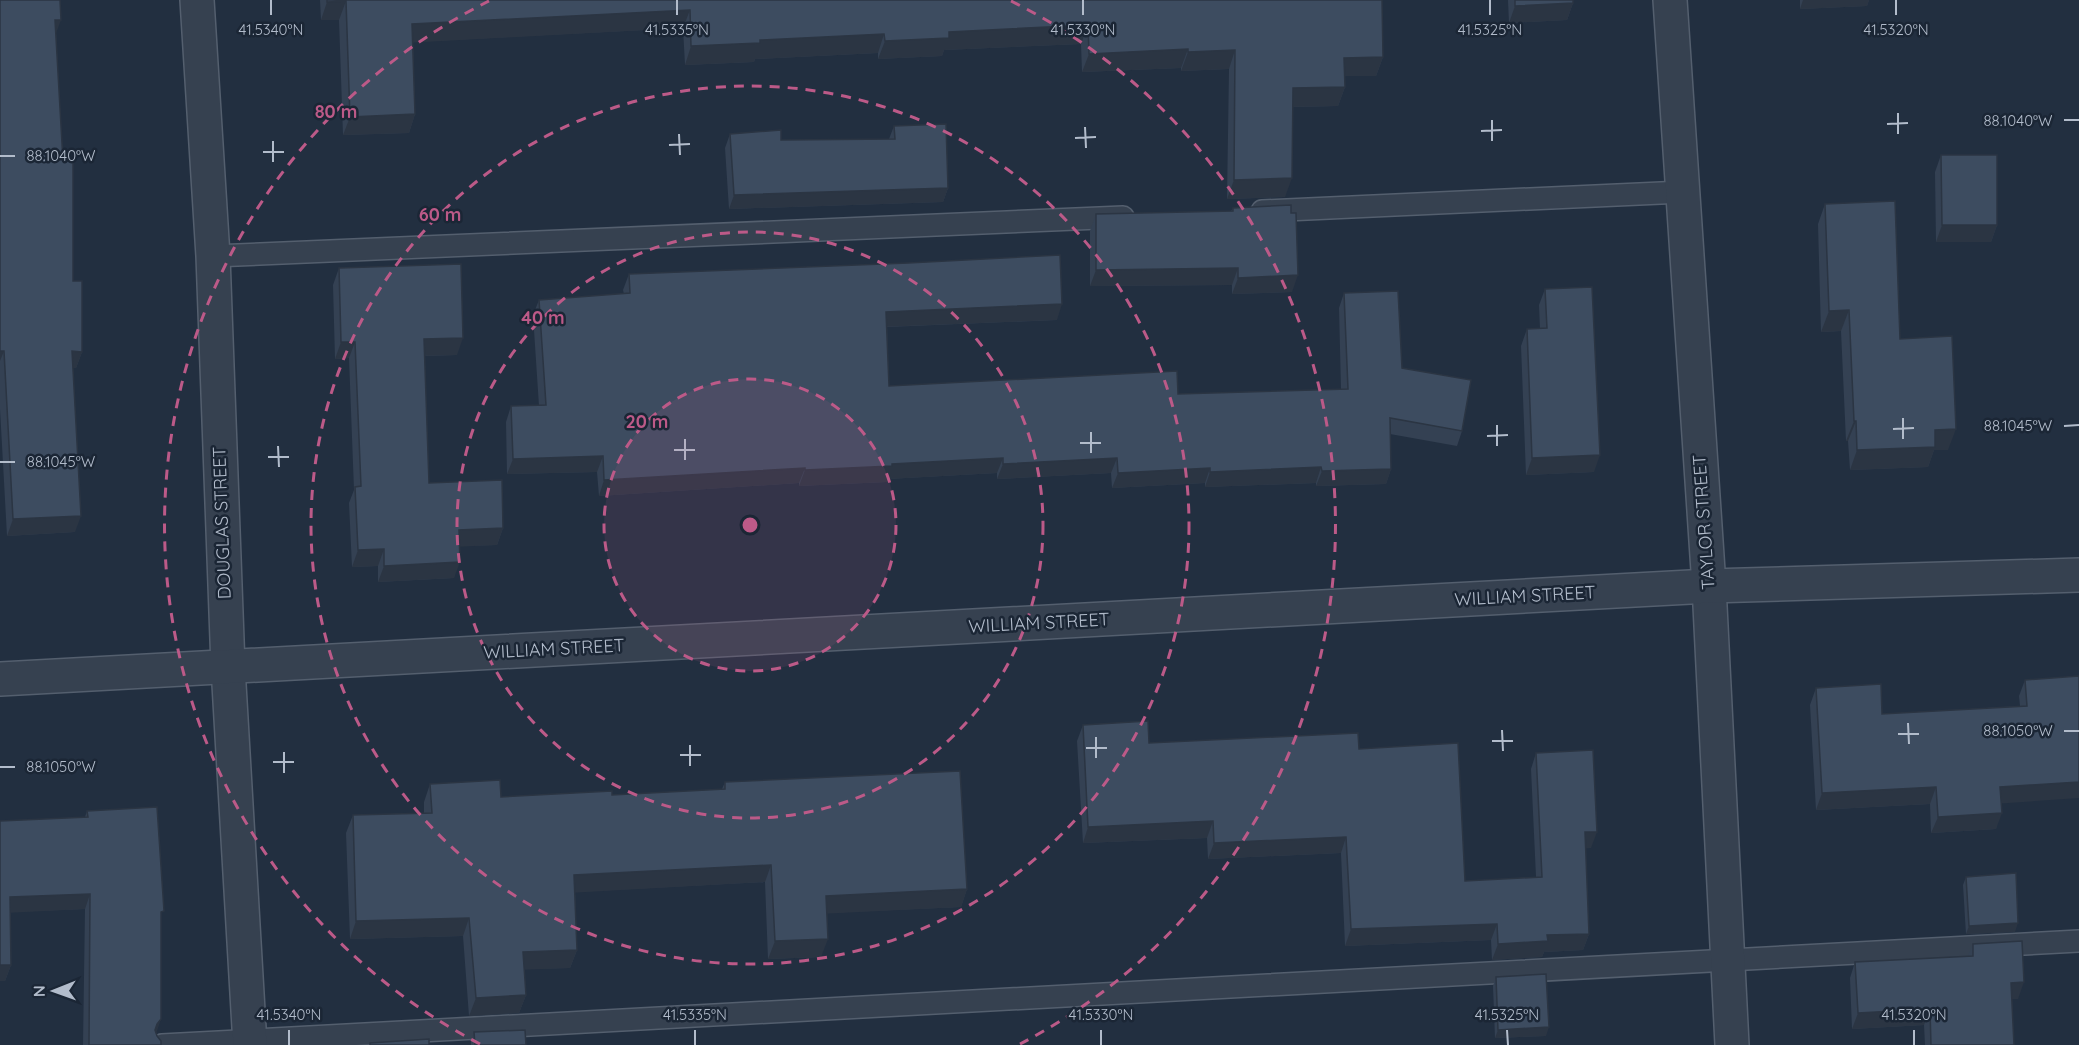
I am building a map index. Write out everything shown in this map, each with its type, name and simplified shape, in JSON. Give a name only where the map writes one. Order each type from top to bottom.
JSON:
[{"type":"street","name":"DOUGLAS STREET","points":[[197,0],[213,256],[228,667],[250,1043]]},
{"type":"street","name":"TAYLOR STREET","points":[[1670,0],[1708,586],[1732,1045]]},
{"type":"street","name":"WILLIAM STREET","points":[[0,679],[1708,586],[2079,574]]},
{"type":"lane","points":[[1241,212],[1683,192]]},
{"type":"lane","points":[[213,256],[1145,216]]},
{"type":"lane","points":[[162,1045],[250,1043],[2079,941]]},
{"type":"building","points":[[0,0],[60,0],[61,20],[55,20],[63,161],[73,161],[73,281],[82,281],[82,352],[72,351],[81,516],[13,519],[4,351],[0,351]]},
{"type":"building","points":[[327,0],[1382,0],[1383,57],[1344,58],[1345,87],[1293,88],[1292,178],[1234,180],[1235,50],[1188,52],[1188,49],[1089,54],[1088,25],[949,32],[949,38],[885,41],[884,34],[691,46],[690,10],[412,24],[415,114],[350,117],[346,1],[327,2]]},
{"type":"building","points":[[1515,0],[1573,0],[1573,3],[1515,6]]},
{"type":"building","points":[[946,124],[948,188],[734,195],[730,134],[781,130],[781,140],[895,139],[894,126]]},
{"type":"building","points":[[1941,155],[1997,155],[1997,225],[1942,225]]},
{"type":"building","points":[[1895,201],[1900,339],[1952,336],[1956,429],[1935,430],[1935,447],[1857,450],[1849,310],[1829,311],[1825,204]]},
{"type":"building","points":[[1291,205],[1291,213],[1296,213],[1298,275],[1238,278],[1238,268],[1096,270],[1096,214],[1233,211],[1233,208]]},
{"type":"building","points":[[1060,255],[1062,304],[886,312],[889,386],[1177,371],[1178,394],[1348,389],[1344,293],[1398,291],[1402,368],[1471,380],[1462,431],[1390,418],[1391,469],[1322,471],[1321,467],[1210,472],[1210,468],[1118,473],[1117,458],[1003,464],[1003,458],[892,464],[892,466],[805,470],[805,468],[604,480],[603,456],[513,459],[511,406],[546,405],[539,300],[630,293],[629,274]]},
{"type":"building","points":[[461,264],[463,338],[424,339],[429,483],[502,480],[503,528],[459,530],[460,562],[384,566],[384,549],[358,550],[355,487],[361,486],[355,342],[341,342],[339,268]]},
{"type":"building","points":[[1592,287],[1600,455],[1532,458],[1527,329],[1547,328],[1545,289]]},
{"type":"building","points":[[2079,676],[2079,782],[2000,787],[2002,813],[1938,817],[1936,787],[1822,793],[1816,688],[1881,684],[1882,714],[2027,706],[2025,680]]},
{"type":"building","points":[[1148,721],[1149,743],[1358,733],[1359,749],[1458,743],[1465,881],[1542,877],[1536,753],[1593,750],[1597,832],[1585,832],[1589,934],[1547,935],[1548,941],[1498,944],[1497,924],[1351,929],[1346,837],[1214,843],[1213,821],[1088,827],[1083,725]]},
{"type":"building","points":[[960,771],[967,889],[826,896],[828,939],[775,941],[771,865],[574,875],[577,950],[523,952],[526,995],[476,998],[469,918],[356,921],[353,815],[432,813],[430,784],[500,780],[501,797],[612,791],[612,795],[725,789],[725,782]]},
{"type":"building","points":[[157,807],[164,911],[161,912],[161,1019],[155,1030],[161,1045],[89,1045],[90,894],[10,897],[11,965],[0,965],[0,821],[88,817],[87,811]]},
{"type":"building","points":[[2016,873],[2018,923],[1969,926],[1966,877]]},
{"type":"building","points":[[2022,941],[2024,982],[2011,983],[2014,1045],[1931,1045],[1930,1009],[1858,1013],[1855,962],[1973,956],[1973,944]]},
{"type":"building","points":[[1546,974],[1549,1027],[1498,1030],[1496,977]]},
{"type":"building","points":[[525,1030],[526,1045],[475,1045],[474,1032]]},
{"type":"building","points":[[429,1039],[429,1045],[370,1045],[370,1043]]}]
